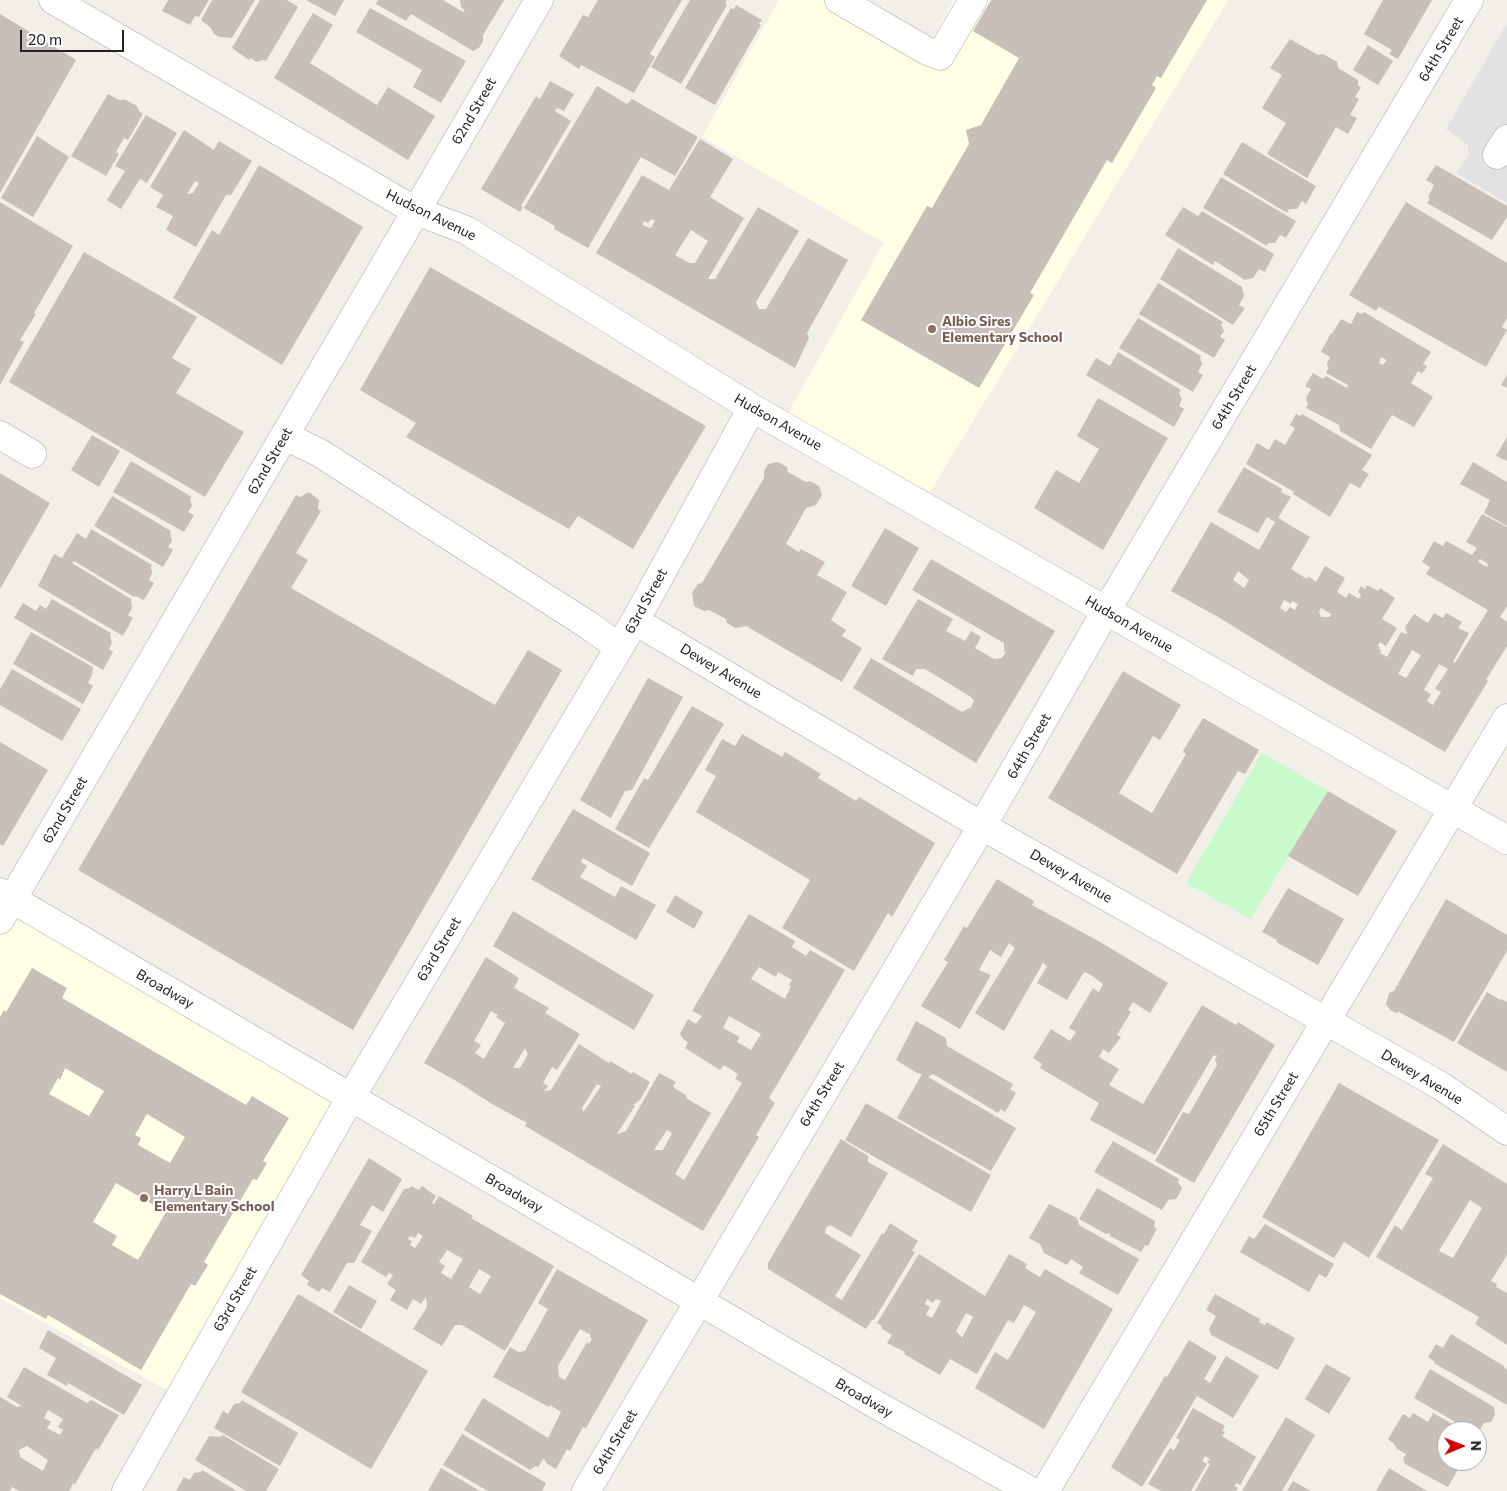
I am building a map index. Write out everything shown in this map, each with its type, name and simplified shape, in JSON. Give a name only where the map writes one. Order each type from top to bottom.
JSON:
[{"type":"street","name":"Hudson Avenue","points":[[53,0],[416,211],[466,230],[752,408],[1507,840]]},
{"type":"street","name":"62nd Street","points":[[4,904],[285,436],[539,0]]},
{"type":"street","points":[[839,0],[926,51],[940,56],[973,0]]},
{"type":"street","name":"64th Street","points":[[586,1491],[1470,0]]},
{"type":"street","name":"63rd Street","points":[[126,1491],[351,1097],[635,621],[752,408]]},
{"type":"street","points":[[0,435],[32,454]]},
{"type":"street","points":[[285,436],[320,453],[588,625],[619,647]]},
{"type":"street","name":"Dewey Avenue","points":[[635,621],[982,826],[1441,1086],[1507,1131]]},
{"type":"street","name":"65th Street","points":[[1045,1491],[1507,718]]},
{"type":"street","name":"Broadway","points":[[4,904],[351,1097],[875,1404],[1031,1491]]},
{"type":"shaded area","name":"Albio Sires Elementary School","points":[[779,0],[839,0],[926,51],[954,0],[1228,0],[930,492],[787,415],[884,243],[702,137]]},
{"type":"shaded area","points":[[1507,23],[1507,203],[1456,173],[1469,155],[1468,145],[1446,129]]},
{"type":"shaded area","name":"Harry L Bain Elementary School","points":[[14,905],[346,1099],[176,1395],[0,1298],[0,929]]},
{"type":"green space","points":[[1262,753],[1328,791],[1251,919],[1186,883]]},
{"type":"building","points":[[168,0],[209,0],[199,17],[195,16],[190,25],[162,11]]},
{"type":"building","points":[[212,0],[255,0],[232,38],[219,37],[201,20]]},
{"type":"building","points":[[260,0],[287,0],[298,7],[266,61],[257,62],[250,58],[249,60],[232,48]]},
{"type":"building","points":[[306,0],[344,0],[335,16]]},
{"type":"building","points":[[378,0],[443,0],[463,12],[465,11],[461,7],[460,0],[504,0],[483,35],[483,41],[479,48],[473,51],[411,14],[406,21],[376,4]]},
{"type":"building","points":[[598,0],[682,0],[650,54],[655,57],[634,93],[581,65],[579,69],[559,56],[583,15],[588,17]]},
{"type":"building","points":[[690,0],[727,0],[725,4],[727,5],[681,84],[651,67]]},
{"type":"building","points":[[991,0],[1207,0],[1161,78],[1157,76],[1152,85],[1156,88],[1112,163],[1107,160],[1030,293],[1034,295],[979,388],[861,320],[927,206],[932,208],[969,144],[966,130],[981,125],[1019,58],[973,31]]},
{"type":"building","points":[[1383,0],[1432,0],[1398,59],[1389,54],[1392,50],[1364,34]]},
{"type":"building","points":[[736,5],[762,20],[759,24],[761,25],[715,105],[685,88],[731,8],[734,9]]},
{"type":"building","points":[[370,8],[466,61],[441,103],[413,87],[422,70],[356,32]]},
{"type":"building","points":[[313,13],[333,25],[310,63],[377,105],[388,87],[435,116],[408,160],[274,78]]},
{"type":"building","points":[[0,14],[76,60],[0,193]]},
{"type":"building","points":[[1290,39],[1318,55],[1323,54],[1337,62],[1338,68],[1358,80],[1358,86],[1361,87],[1355,97],[1359,99],[1350,115],[1357,118],[1348,134],[1336,127],[1307,178],[1267,154],[1286,123],[1262,108],[1282,75],[1270,68]]},
{"type":"building","points":[[1368,45],[1393,61],[1378,85],[1353,70]]},
{"type":"building","points":[[550,81],[574,94],[564,111],[557,108],[555,111],[571,121],[521,206],[523,207],[520,212],[481,189],[536,96],[540,99]]},
{"type":"building","points":[[597,86],[627,104],[632,99],[698,137],[675,176],[641,157],[588,248],[554,229],[555,226],[524,208]]},
{"type":"building","points":[[108,94],[137,106],[143,114],[128,140],[124,138],[116,152],[119,154],[106,176],[71,156]]},
{"type":"building","points":[[146,115],[177,133],[147,183],[140,179],[121,209],[107,200],[125,171],[115,166]]},
{"type":"building","points":[[184,130],[214,150],[219,141],[252,161],[231,195],[226,195],[196,247],[166,230],[173,216],[156,207],[163,195],[150,187]],"holes":[[[195,181],[199,183],[193,193],[187,194]]]},
{"type":"building","points":[[37,136],[69,157],[33,217],[1,198]]},
{"type":"building","points":[[700,139],[733,159],[710,197],[744,218],[708,279],[715,279],[758,207],[799,231],[756,302],[759,309],[766,309],[808,238],[848,260],[807,333],[809,338],[795,368],[596,253],[642,175],[669,190]],"holes":[[[651,219],[655,221],[651,228],[642,225],[644,221],[648,223]],[[691,230],[708,241],[695,263],[689,263],[675,255]]]},
{"type":"building","points":[[1242,142],[1316,186],[1306,204],[1302,201],[1297,209],[1289,209],[1287,213],[1223,174]]},
{"type":"building","points":[[259,165],[363,227],[282,365],[173,298],[212,230],[219,235]]},
{"type":"building","points":[[1436,165],[1507,206],[1507,217],[1492,240],[1427,203],[1434,185],[1426,180]]},
{"type":"building","points":[[1221,177],[1296,221],[1286,238],[1280,235],[1275,243],[1268,243],[1267,246],[1203,208]]},
{"type":"building","points":[[0,202],[73,246],[34,313],[36,314],[20,340],[24,342],[0,385]]},
{"type":"building","points":[[1406,202],[1507,263],[1507,318],[1502,327],[1507,330],[1486,367],[1379,307],[1376,311],[1349,295]]},
{"type":"building","points":[[1183,207],[1198,216],[1202,211],[1274,254],[1265,272],[1259,269],[1253,278],[1245,280],[1215,261],[1213,265],[1165,235]]},
{"type":"building","points":[[1178,248],[1242,287],[1244,296],[1239,305],[1245,308],[1233,325],[1160,279]]},
{"type":"building","points":[[84,252],[197,317],[172,358],[191,369],[176,393],[244,432],[205,497],[9,382]]},
{"type":"building","points":[[430,267],[706,426],[633,549],[578,516],[569,529],[406,437],[416,423],[360,390]]},
{"type":"building","points":[[1158,283],[1223,322],[1221,324],[1224,331],[1220,337],[1225,340],[1214,358],[1139,314]]},
{"type":"building","points":[[1357,312],[1362,314],[1364,312],[1431,352],[1423,364],[1427,366],[1422,374],[1418,371],[1411,383],[1433,397],[1414,427],[1392,415],[1371,449],[1340,431],[1339,425],[1306,408],[1308,404],[1306,398],[1311,389],[1305,386],[1313,373],[1323,379],[1326,376],[1347,388],[1348,385],[1326,373],[1330,357],[1321,352],[1341,319],[1351,324]],"holes":[[[1381,357],[1387,360],[1383,365],[1379,363]]]},
{"type":"building","points":[[1138,318],[1201,356],[1202,364],[1198,372],[1203,375],[1193,392],[1119,348]]},
{"type":"building","points":[[1118,352],[1181,390],[1179,393],[1182,399],[1179,406],[1184,409],[1174,427],[1086,375],[1096,358],[1110,366]]},
{"type":"building","points":[[1507,375],[1507,388],[1501,385]]},
{"type":"building","points":[[1098,398],[1168,438],[1103,550],[1034,508],[1056,470],[1079,483],[1099,449],[1077,436]]},
{"type":"building","points":[[1296,414],[1300,416],[1302,414],[1372,455],[1362,470],[1369,474],[1360,488],[1350,483],[1330,517],[1293,494],[1294,492],[1246,464],[1257,443],[1269,450],[1275,439],[1285,445],[1295,428],[1290,425]]},
{"type":"building","points":[[92,435],[120,451],[99,487],[71,470]]},
{"type":"building","points":[[1507,437],[1507,461],[1496,456]]},
{"type":"building","points":[[131,461],[192,497],[190,498],[192,506],[188,512],[194,515],[184,532],[113,492]]},
{"type":"building","points":[[778,462],[787,467],[788,472],[806,482],[810,481],[819,486],[822,495],[816,505],[806,508],[786,544],[799,552],[801,549],[825,562],[817,575],[847,592],[831,620],[846,630],[842,636],[862,648],[842,682],[746,626],[735,628],[727,623],[726,619],[709,610],[704,611],[694,606],[692,593],[698,584],[702,583],[764,478],[764,471],[768,464]]},
{"type":"building","points":[[1473,462],[1507,482],[1507,526],[1484,513],[1490,500],[1460,484]]},
{"type":"building","points":[[1244,467],[1282,489],[1281,492],[1291,497],[1278,518],[1310,537],[1291,569],[1307,579],[1308,576],[1316,582],[1325,566],[1345,578],[1337,592],[1346,598],[1349,593],[1359,599],[1361,595],[1358,592],[1361,586],[1365,589],[1367,585],[1378,591],[1380,588],[1395,598],[1382,619],[1397,628],[1386,646],[1380,642],[1378,646],[1381,651],[1380,653],[1387,657],[1401,632],[1407,633],[1405,627],[1414,614],[1428,623],[1434,613],[1443,618],[1446,613],[1462,622],[1458,628],[1469,633],[1453,662],[1455,663],[1488,610],[1426,574],[1430,567],[1422,562],[1434,541],[1443,546],[1446,541],[1472,555],[1477,548],[1466,542],[1482,514],[1507,527],[1507,606],[1500,617],[1507,622],[1507,646],[1445,752],[1171,591],[1211,522],[1259,550],[1275,522],[1267,517],[1258,533],[1217,512]],"holes":[[[1480,559],[1488,564],[1487,567],[1478,562]],[[1238,571],[1249,580],[1244,588],[1233,580]],[[1284,600],[1291,604],[1292,601],[1298,604],[1295,610],[1290,607],[1286,612],[1280,608]],[[1321,608],[1331,614],[1330,617],[1321,617],[1319,611]],[[1412,650],[1421,655],[1406,678],[1398,674]],[[1439,664],[1448,669],[1435,689],[1441,692],[1433,705],[1427,701],[1431,694],[1424,690]]]},
{"type":"building","points":[[0,473],[50,503],[0,589]]},
{"type":"building","points":[[309,492],[319,500],[318,509],[321,511],[296,553],[308,560],[291,588],[495,705],[528,650],[562,670],[353,1030],[78,870],[296,495],[300,497]]},
{"type":"building","points":[[112,496],[171,531],[172,541],[168,547],[173,550],[163,567],[94,526]]},
{"type":"building","points":[[885,528],[919,548],[886,606],[851,586]]},
{"type":"building","points":[[91,529],[152,565],[152,573],[149,580],[154,583],[144,600],[134,597],[74,561],[72,563],[131,599],[132,608],[128,615],[133,618],[123,636],[38,586],[54,554],[62,558],[77,533],[86,539]]},
{"type":"building","points":[[931,559],[1055,631],[976,763],[853,688],[871,658],[962,712],[970,709],[974,701],[971,697],[925,669],[916,669],[913,676],[882,659],[918,599],[953,619],[946,631],[965,641],[971,631],[981,637],[975,648],[994,659],[1002,658],[1006,652],[1004,651],[1004,643],[912,590]]},
{"type":"building","points":[[52,599],[111,633],[112,643],[109,649],[113,652],[103,670],[14,618],[23,603],[36,611],[40,605],[46,609]]},
{"type":"building","points":[[31,632],[93,667],[88,683],[93,686],[83,704],[13,664]]},
{"type":"building","points":[[12,669],[81,709],[62,741],[0,705],[0,689]]},
{"type":"building","points":[[1123,671],[1181,705],[1160,740],[1153,736],[1119,793],[1152,813],[1186,754],[1183,751],[1203,718],[1259,750],[1245,774],[1238,771],[1177,874],[1048,798]]},
{"type":"building","points":[[648,678],[683,697],[632,790],[625,791],[611,818],[580,800]]},
{"type":"building","points":[[692,706],[724,724],[649,848],[615,829],[644,778],[648,780]]},
{"type":"building","points":[[742,734],[782,757],[785,752],[821,774],[818,778],[856,801],[859,797],[935,843],[892,917],[888,913],[854,971],[782,928],[810,880],[696,812],[716,776],[705,770],[722,739],[735,746]]},
{"type":"building","points":[[0,742],[48,770],[3,846],[0,844]]},
{"type":"building","points":[[1328,791],[1397,831],[1358,896],[1288,856]]},
{"type":"building","points":[[573,809],[650,853],[632,886],[583,858],[581,862],[587,866],[580,877],[615,897],[621,886],[656,905],[636,940],[531,879]]},
{"type":"building","points":[[997,879],[1034,901],[1032,905],[1102,943],[1168,983],[1150,1013],[1133,1002],[1128,1010],[1131,1012],[1117,1035],[1121,1037],[1109,1053],[1103,1049],[1099,1057],[1119,1069],[1109,1085],[1143,1104],[1202,1005],[1236,1025],[1238,1022],[1275,1045],[1194,1183],[1155,1161],[1183,1112],[1189,1114],[1217,1065],[1215,1060],[1217,1055],[1213,1056],[1155,1155],[1090,1120],[1099,1103],[1040,1068],[1042,1064],[1033,1058],[1051,1029],[1070,1041],[1076,1032],[1069,1028],[1093,988],[1099,992],[1103,984],[1091,975],[1084,972],[1067,1000],[1037,983],[1047,966],[1043,963],[1004,1031],[975,1013],[1015,948],[1009,943],[1001,957],[990,950],[979,970],[991,975],[960,1029],[921,1006],[948,962],[944,960],[964,926],[967,928]]},
{"type":"building","points":[[1288,888],[1344,919],[1318,965],[1276,942],[1277,940],[1262,932]]},
{"type":"building","points":[[675,895],[703,912],[694,929],[666,912]]},
{"type":"building","points":[[1446,899],[1507,935],[1507,951],[1454,1042],[1399,1012],[1396,1013],[1390,1010],[1386,1004],[1389,993],[1394,991]]},
{"type":"building","points":[[513,911],[654,995],[634,1030],[493,946]]},
{"type":"building","points":[[749,914],[795,941],[792,947],[806,956],[810,950],[845,970],[769,1098],[775,1103],[756,1135],[759,1137],[703,1231],[525,1126],[527,1123],[424,1063],[486,957],[519,978],[514,988],[549,1008],[545,1013],[580,1034],[557,1070],[552,1067],[543,1083],[548,1086],[544,1091],[551,1090],[579,1044],[609,1063],[610,1061],[650,1082],[640,1100],[633,1105],[635,1106],[617,1134],[626,1131],[659,1073],[676,1082],[673,1087],[687,1096],[686,1098],[711,1113],[675,1174],[684,1180],[742,1083],[735,1079],[738,1074],[724,1065],[720,1070],[685,1048],[688,1042],[680,1034],[688,1019],[696,1024],[702,1016],[692,1011]],"holes":[[[759,967],[776,977],[778,972],[792,980],[785,999],[751,979]],[[491,1011],[498,1015],[496,1017],[505,1023],[484,1059],[475,1053],[481,1045],[474,1041]],[[729,1016],[761,1034],[751,1050],[737,1042],[740,1037],[723,1028]],[[525,1048],[528,1054],[520,1068],[513,1068]],[[597,1084],[601,1086],[583,1112],[582,1108]],[[667,1130],[672,1133],[663,1150],[654,1150]]]},
{"type":"building","name":"Harry L Bain Elementary School","points":[[32,968],[67,988],[62,998],[246,1105],[252,1096],[289,1118],[263,1161],[267,1163],[257,1180],[253,1179],[204,1262],[208,1265],[195,1286],[191,1284],[141,1370],[48,1315],[46,1319],[0,1294],[0,1017],[4,1010],[6,1012]],"holes":[[[65,1068],[104,1091],[89,1116],[49,1094],[58,1078],[60,1080]],[[147,1114],[185,1137],[170,1163],[138,1145],[141,1138],[135,1135]],[[116,1183],[166,1212],[138,1260],[112,1245],[117,1236],[93,1222]]]},
{"type":"building","points":[[1487,992],[1507,1002],[1507,1072],[1457,1043]]},
{"type":"building","points":[[916,1021],[946,1038],[947,1046],[1013,1084],[1010,1089],[1016,1093],[1005,1112],[1001,1109],[998,1113],[933,1074],[928,1077],[1016,1128],[991,1171],[897,1118],[922,1074],[896,1060]]},
{"type":"building","points":[[1339,1083],[1439,1140],[1369,1258],[1344,1242],[1334,1258],[1262,1217]]},
{"type":"building","points":[[866,1103],[991,1175],[971,1212],[845,1140]]},
{"type":"building","points":[[841,1139],[868,1156],[868,1162],[888,1173],[851,1237],[830,1225],[826,1228],[825,1233],[861,1255],[835,1296],[842,1300],[890,1223],[918,1241],[912,1251],[915,1252],[874,1320],[866,1329],[768,1269],[768,1263]]},
{"type":"building","points":[[1113,1141],[1179,1179],[1178,1182],[1182,1189],[1176,1199],[1168,1200],[1162,1210],[1094,1172]]},
{"type":"building","points":[[1443,1144],[1507,1184],[1507,1255],[1491,1281],[1497,1284],[1496,1287],[1507,1293],[1507,1345],[1475,1324],[1479,1317],[1376,1257],[1395,1225],[1402,1230],[1433,1178],[1425,1174]],"holes":[[[1470,1200],[1482,1208],[1453,1258],[1439,1251]]]},
{"type":"building","points":[[369,1158],[402,1179],[383,1212],[372,1205],[360,1225],[372,1231],[354,1263],[347,1263],[330,1292],[322,1288],[319,1292],[307,1285],[309,1281],[301,1275]]},
{"type":"building","points":[[411,1186],[419,1190],[422,1186],[436,1196],[432,1203],[434,1204],[439,1196],[473,1216],[471,1218],[554,1266],[505,1351],[462,1325],[455,1325],[442,1346],[413,1329],[427,1307],[426,1297],[421,1304],[413,1299],[407,1310],[390,1300],[396,1290],[387,1284],[393,1275],[389,1273],[386,1277],[361,1262],[404,1189]],"holes":[[[418,1233],[423,1236],[415,1248],[410,1245],[412,1241],[408,1239],[410,1236],[415,1238]],[[447,1250],[463,1259],[451,1279],[441,1273],[445,1266],[439,1262]],[[479,1269],[491,1276],[480,1294],[469,1287]]]},
{"type":"building","points":[[1097,1188],[1155,1221],[1154,1227],[1157,1228],[1148,1246],[1145,1245],[1141,1252],[1110,1236],[1110,1233],[1106,1234],[1079,1219]]},
{"type":"building","points":[[1049,1204],[1077,1218],[1079,1225],[1139,1259],[1118,1295],[1079,1273],[1083,1267],[1071,1259],[1067,1265],[1044,1253],[1040,1244],[1029,1238]]},
{"type":"building","points":[[1265,1224],[1334,1264],[1326,1278],[1319,1274],[1309,1292],[1240,1252],[1249,1236],[1254,1239]]},
{"type":"building","points":[[919,1254],[985,1296],[1009,1254],[1027,1264],[1025,1268],[1040,1277],[1045,1269],[1113,1309],[1044,1429],[975,1388],[995,1352],[1008,1360],[1036,1312],[1024,1305],[1014,1323],[1008,1320],[977,1374],[950,1359],[940,1375],[904,1354],[905,1352],[887,1343],[892,1335],[877,1323]],"holes":[[[927,1299],[933,1303],[936,1299],[941,1301],[932,1318],[926,1315],[930,1307],[925,1304]],[[966,1313],[973,1317],[962,1338],[956,1331]]]},
{"type":"building","points":[[557,1269],[648,1320],[586,1428],[583,1427],[570,1451],[567,1449],[556,1469],[546,1463],[544,1458],[538,1467],[536,1466],[530,1470],[464,1430],[483,1398],[548,1438],[561,1412],[493,1377],[510,1347],[519,1352],[525,1351],[548,1309],[538,1303]],"holes":[[[580,1329],[591,1335],[592,1339],[589,1344],[587,1342],[565,1380],[559,1377],[558,1366]]]},
{"type":"building","points":[[349,1285],[377,1301],[361,1329],[333,1312]]},
{"type":"building","points":[[298,1294],[428,1371],[371,1469],[241,1392]]},
{"type":"building","points":[[1215,1294],[1260,1319],[1259,1322],[1265,1325],[1266,1322],[1295,1338],[1278,1370],[1211,1335],[1209,1329],[1216,1316],[1206,1310]]},
{"type":"building","points":[[48,1330],[142,1385],[124,1415],[68,1383],[67,1386],[47,1375],[56,1358],[39,1348]]},
{"type":"building","points":[[1451,1334],[1504,1366],[1507,1370],[1507,1405],[1434,1363],[1428,1357],[1436,1344],[1443,1348]]},
{"type":"building","points":[[1189,1340],[1217,1357],[1204,1379],[1210,1383],[1226,1356],[1259,1376],[1233,1418],[1197,1396],[1142,1487],[1111,1467],[1165,1376],[1167,1377]]},
{"type":"building","points":[[1326,1364],[1351,1378],[1329,1414],[1305,1399]]},
{"type":"building","points":[[24,1367],[87,1403],[91,1400],[119,1415],[98,1450],[96,1448],[69,1491],[19,1491],[12,1487],[10,1491],[0,1491],[0,1397],[17,1407],[22,1406],[7,1397]],"holes":[[[48,1410],[63,1419],[58,1427],[63,1430],[60,1435],[47,1428],[51,1422],[44,1418]],[[27,1446],[48,1460],[43,1471],[20,1457],[19,1450]]]},
{"type":"building","points":[[1430,1369],[1494,1407],[1495,1415],[1491,1422],[1454,1421],[1414,1398]]},
{"type":"building","points":[[242,1400],[298,1433],[280,1466],[214,1428],[223,1411],[228,1414],[234,1404],[240,1403]]},
{"type":"building","points":[[1193,1408],[1225,1426],[1222,1431],[1225,1432],[1222,1436],[1256,1457],[1240,1485],[1237,1483],[1234,1486],[1238,1488],[1236,1491],[1195,1491],[1210,1464],[1207,1462],[1210,1459],[1205,1456],[1202,1461],[1207,1464],[1191,1491],[1161,1491],[1148,1484],[1170,1448],[1174,1450],[1180,1440],[1176,1438]]},
{"type":"building","points":[[1413,1413],[1428,1422],[1433,1413],[1447,1421],[1437,1421],[1437,1471],[1457,1471],[1448,1487],[1405,1464],[1403,1458],[1406,1454],[1397,1449],[1388,1439],[1403,1414],[1410,1418]]},
{"type":"building","points":[[1286,1417],[1315,1435],[1282,1491],[1242,1491]]},
{"type":"building","points":[[462,1434],[546,1483],[542,1491],[488,1491],[443,1465]]},
{"type":"building","points":[[223,1435],[279,1469],[266,1491],[246,1491],[195,1460],[209,1436],[220,1437]]},
{"type":"building","points":[[441,1468],[480,1491],[428,1491]]},
{"type":"building","points":[[1389,1468],[1427,1491],[1376,1491]]},
{"type":"building","points":[[202,1470],[237,1491],[176,1491],[184,1477],[190,1480],[194,1473],[201,1472]]},
{"type":"building","points":[[1293,1481],[1311,1491],[1287,1491]]},
{"type":"place","name":"Albio Sires Elementary School","points":[[932,329]]},
{"type":"place","name":"Harry L Bain Elementary School","points":[[144,1198]]}]
